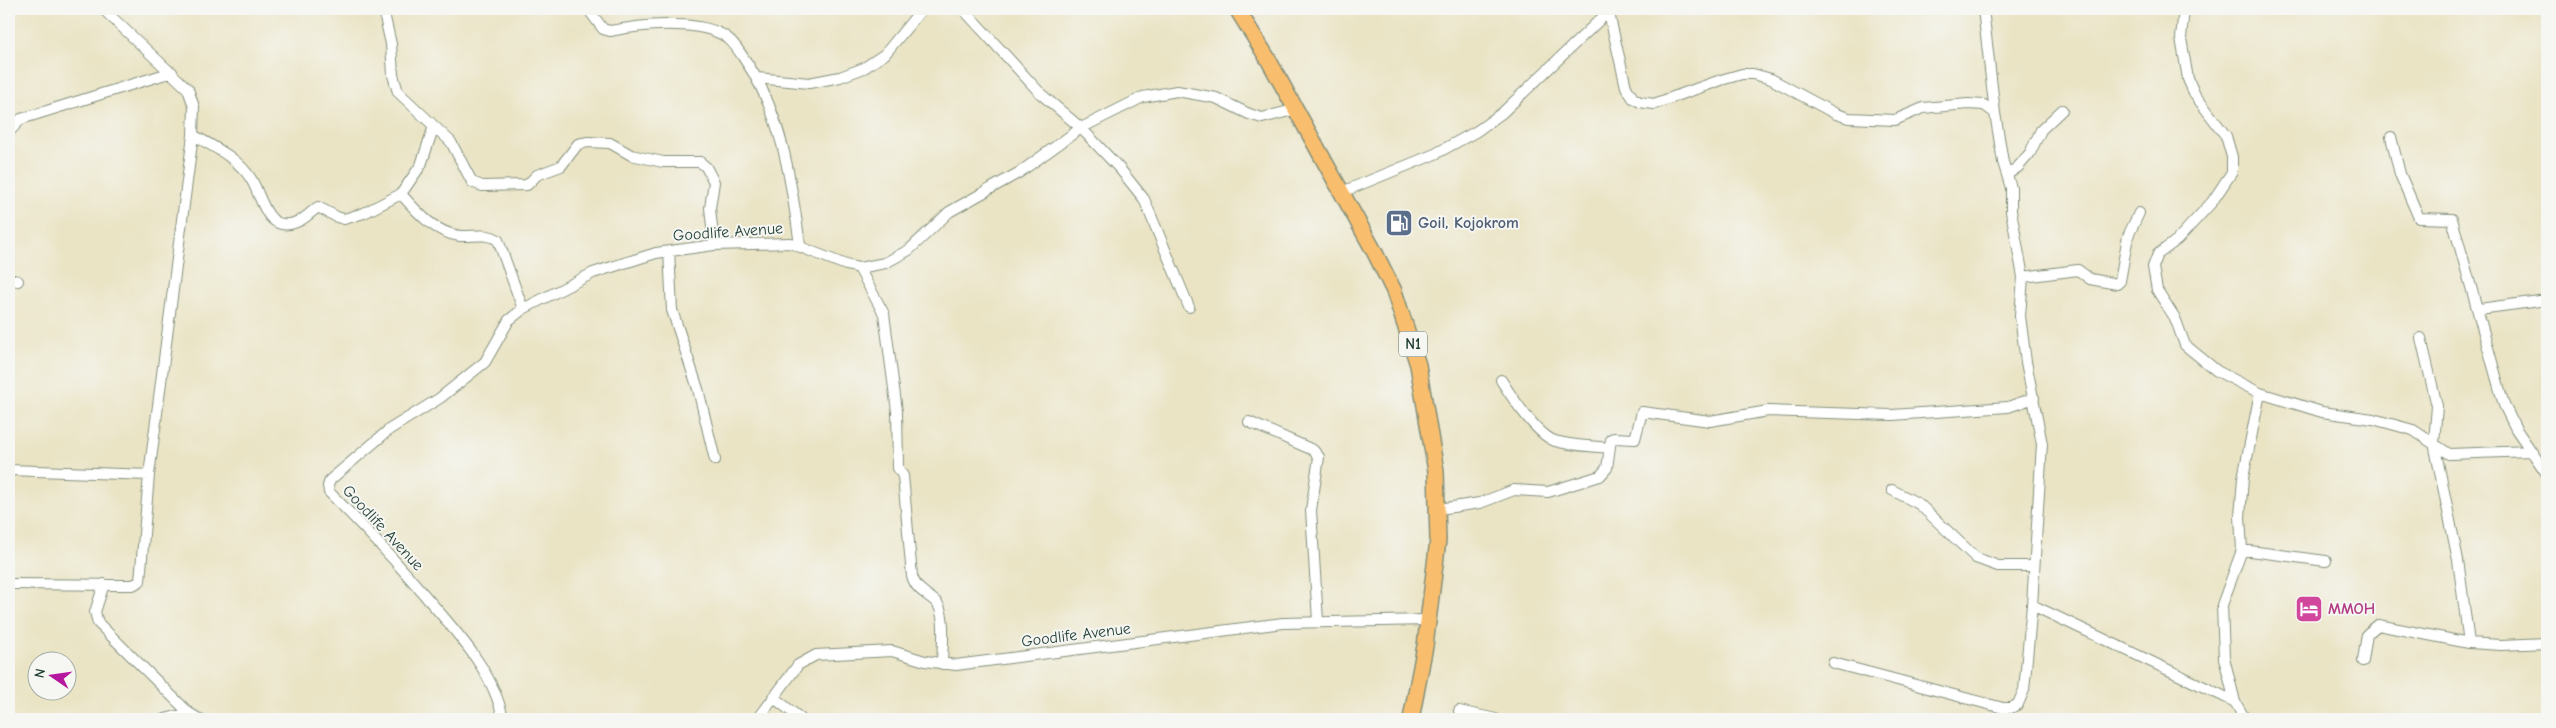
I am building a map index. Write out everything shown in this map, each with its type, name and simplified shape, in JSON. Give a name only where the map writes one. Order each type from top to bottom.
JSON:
[{"type":"highway","name":"N1","points":[[1238,9],[1297,109],[1342,192],[1394,291],[1410,336],[1433,440],[1438,509],[1438,540],[1428,620],[1410,719]]},
{"type":"street","points":[[9,584],[133,585],[140,581],[149,475],[193,135],[194,107],[188,89],[103,9]]},
{"type":"street","points":[[383,9],[391,44],[393,75],[398,92],[451,142],[472,182],[482,186],[527,185],[537,175],[561,166],[578,144],[588,142],[610,143],[631,155],[663,162],[700,162],[706,167],[714,182],[710,208],[714,245]]},
{"type":"street","points":[[588,9],[598,24],[603,29],[610,31],[656,24],[705,28],[719,33],[732,41],[757,78],[782,141],[791,182],[800,245]]},
{"type":"street","points":[[757,78],[809,83],[840,77],[864,68],[885,54],[922,9]]},
{"type":"street","points":[[963,9],[1041,94],[1081,128],[1120,169],[1144,199],[1189,307]]},
{"type":"street","points":[[1833,663],[2003,708],[2012,708],[2018,704],[2024,690],[2032,605],[2042,444],[2026,362],[2020,316],[2023,277],[2013,220],[2008,174],[2003,162],[1995,113],[1983,9]]},
{"type":"street","points":[[2184,9],[2182,38],[2188,79],[2195,95],[2226,136],[2232,157],[2232,172],[2212,202],[2177,240],[2158,254],[2154,261],[2153,273],[2157,290],[2175,318],[2184,345],[2217,371],[2260,393],[2322,412],[2373,419],[2413,430],[2449,454],[2456,456],[2531,451]]},
{"type":"street","points":[[1608,10],[1626,87],[1633,98],[1640,102],[1654,104],[1721,80],[1742,74],[1752,74],[1771,79],[1848,118],[1895,120],[1923,108],[1968,104],[1984,105],[1995,113]]},
{"type":"street","points":[[1342,192],[1435,154],[1476,131],[1502,113],[1608,10]]},
{"type":"street","points":[[9,132],[21,119],[172,72]]},
{"type":"street","name":"Goodlife Avenue","points":[[503,719],[499,699],[468,645],[380,545],[329,492],[328,486],[330,480],[390,429],[440,398],[485,362],[509,320],[523,309],[593,273],[669,251],[714,245],[790,242],[846,265],[860,268],[885,263],[909,250],[949,212],[1020,172],[1081,128],[1143,97],[1177,91],[1216,98],[1249,114],[1262,118],[1297,109]]},
{"type":"street","points":[[2008,174],[2018,167],[2030,153],[2041,130],[2062,110]]},
{"type":"street","points":[[193,135],[230,156],[251,179],[260,203],[269,217],[282,223],[292,223],[302,220],[318,207],[344,219],[364,213],[401,194],[421,165],[434,126]]},
{"type":"street","points":[[2390,137],[2400,174],[2419,218],[2452,219],[2479,309],[2486,345],[2504,405],[2516,429],[2547,474]]},
{"type":"street","points":[[401,194],[425,220],[441,229],[459,236],[486,235],[498,240],[523,309]]},
{"type":"street","points":[[2023,277],[2078,270],[2090,279],[2117,284],[2120,281],[2128,236],[2139,213]]},
{"type":"street","points":[[669,251],[672,310],[698,390],[715,460]]},
{"type":"street","points":[[860,268],[884,314],[896,395],[898,468],[903,476],[912,576],[916,587],[937,603],[942,614],[942,664]]},
{"type":"street","points":[[2479,309],[2547,300]]},
{"type":"street","points":[[2421,338],[2437,406],[2434,443],[2458,560],[2469,643]]},
{"type":"street","points":[[1501,380],[1511,397],[1548,437],[1559,442],[1609,448]]},
{"type":"street","points":[[2245,719],[2235,702],[2224,658],[2222,605],[2242,550],[2240,517],[2243,478],[2260,393]]},
{"type":"street","points":[[1438,509],[1480,503],[1514,490],[1548,492],[1600,476],[1607,468],[1612,438],[1636,438],[1641,413],[1644,412],[1710,421],[1768,411],[1892,415],[2008,407],[2034,398]]},
{"type":"street","points":[[1248,422],[1313,450],[1318,457],[1311,510],[1318,622]]},
{"type":"street","points":[[9,470],[149,475]]},
{"type":"street","points":[[1892,490],[1919,504],[1976,558],[1998,566],[2034,566]]},
{"type":"street","points":[[2242,550],[2326,561]]},
{"type":"street","points":[[104,584],[96,612],[98,624],[189,713],[199,719]]},
{"type":"street","points":[[2032,605],[2235,702]]},
{"type":"street","name":"Goodlife Avenue","points":[[758,719],[798,665],[816,655],[892,651],[942,664],[956,665],[1283,623],[1428,620]]},
{"type":"street","points":[[2363,661],[2367,634],[2378,625],[2469,643],[2501,645],[2547,643]]},
{"type":"street","points":[[773,697],[801,719]]},
{"type":"street","points":[[1459,711],[1496,719]]},
{"type":"street","points":[[164,719],[189,713]]},
{"type":"place","name":"Goil, Kojokrom","points":[[1399,223]]},
{"type":"place","name":"MMOH","points":[[2309,609]]}]
